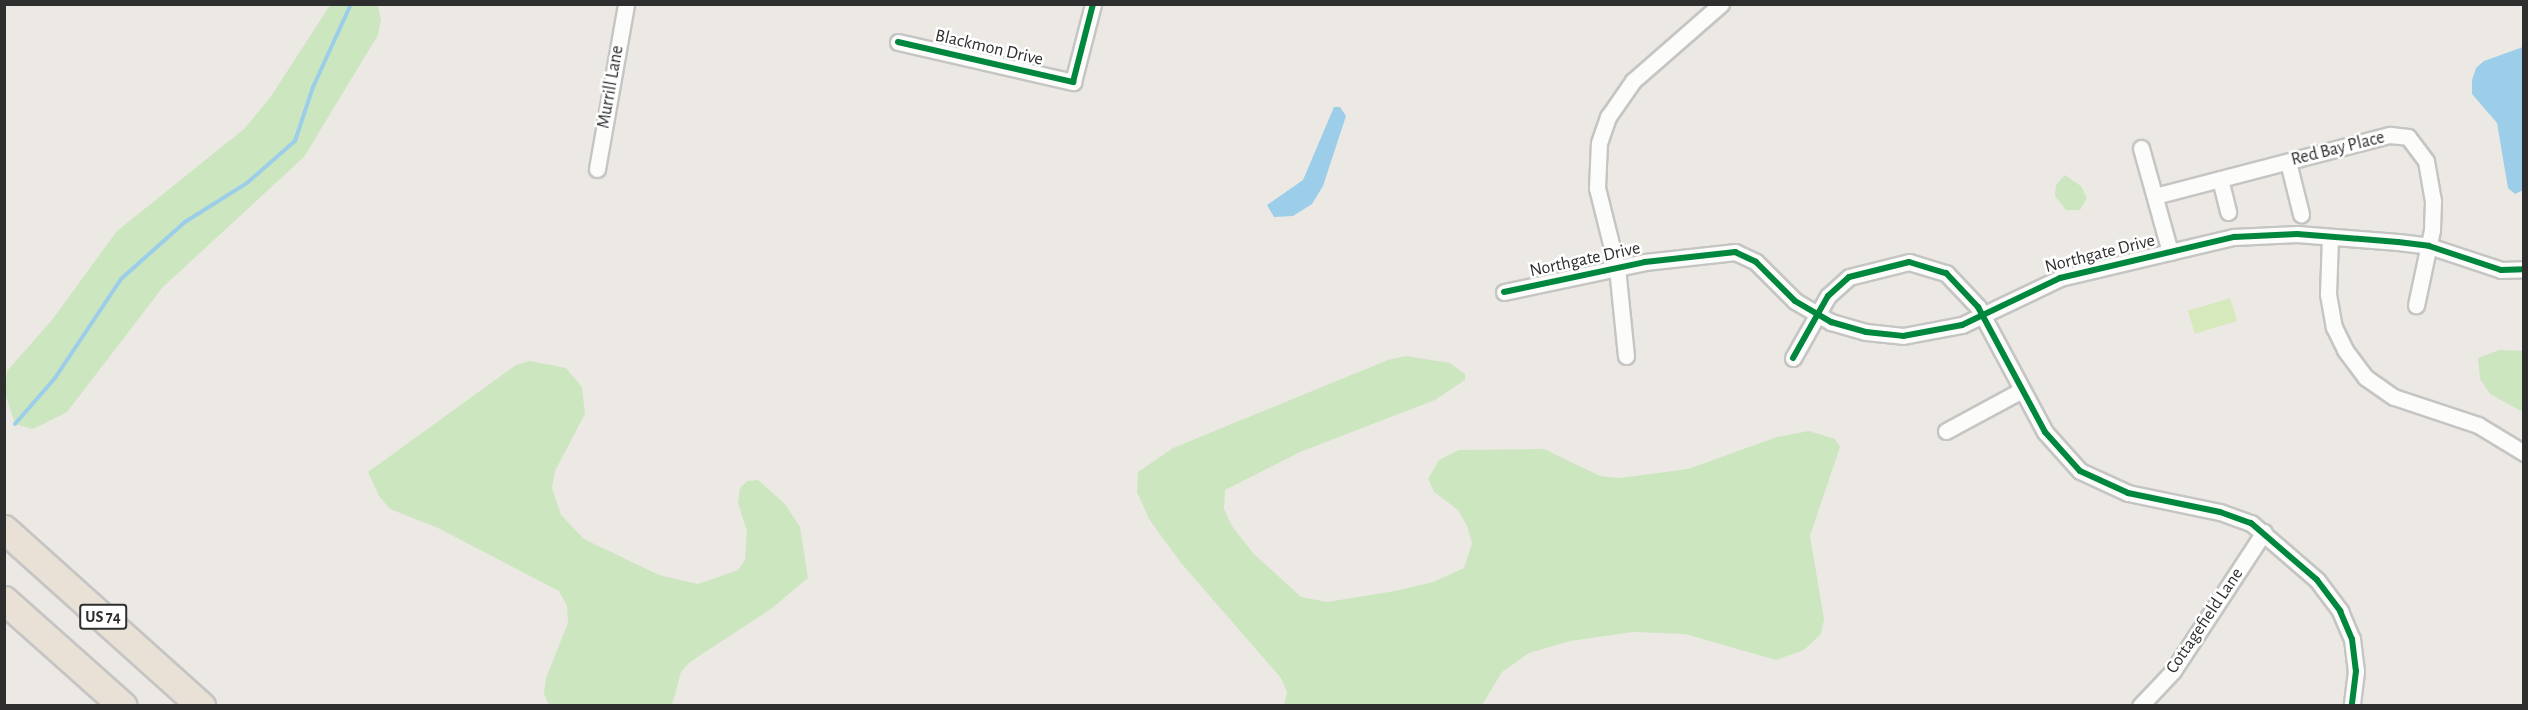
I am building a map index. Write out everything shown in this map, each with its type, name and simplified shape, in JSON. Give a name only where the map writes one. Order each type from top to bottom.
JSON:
[{"type":"highway","name":"US 74","points":[[4,529],[201,705]]},
{"type":"highway","points":[[4,600],[123,705]]},
{"type":"street","name":"Murrill Lane","points":[[597,169],[626,4]]},
{"type":"street","name":"Blackmon Drive","points":[[898,42],[1073,82],[1093,4]]},
{"type":"street","points":[[1626,356],[1617,268],[1597,188],[1599,143],[1608,117],[1633,81],[1721,4]]},
{"type":"street","name":"Red Bay Place","points":[[2155,196],[2390,135],[2408,137],[2421,151],[2431,180],[2434,213],[2416,305]]},
{"type":"street","points":[[2141,148],[2170,252]]},
{"type":"street","points":[[2288,162],[2301,214]]},
{"type":"street","points":[[2220,179],[2228,212]]},
{"type":"street","name":"Northgate Drive","points":[[1504,292],[1617,268],[1735,252],[1756,262],[1783,292],[1817,315],[1848,328],[1903,336],[1943,331],[1983,316],[2046,282],[2170,252],[2256,235],[2330,237],[2429,246],[2501,270],[2523,269]]},
{"type":"street","points":[[2330,237],[2328,294],[2334,327],[2345,351],[2365,377],[2394,398],[2478,426],[2523,453]]},
{"type":"street","points":[[1793,358],[1828,296],[1849,277],[1909,262],[1935,267],[1954,279],[1983,316],[2055,446],[2095,481],[2128,493],[2220,512],[2264,532],[2317,580],[2343,618],[2355,656],[2352,705]]},
{"type":"street","points":[[1946,431],[2022,390]]},
{"type":"street","name":"Cottagefield Lane","points":[[2140,705],[2173,671],[2264,532]]},
{"type":"green space","points":[[330,5],[378,5],[381,20],[378,35],[304,157],[163,287],[67,412],[33,429],[15,424],[5,393],[7,371],[52,320],[117,231],[244,129],[270,98]]},
{"type":"green space","points":[[2065,175],[2081,186],[2087,198],[2080,210],[2066,210],[2055,196],[2056,185]]},
{"type":"green space","points":[[2230,298],[2237,321],[2195,334],[2188,311]]},
{"type":"green space","points":[[2499,350],[2523,351],[2523,412],[2490,394],[2480,379],[2478,358]]},
{"type":"green space","points":[[1406,356],[1450,363],[1465,374],[1465,380],[1435,400],[1300,452],[1225,490],[1224,509],[1232,526],[1253,553],[1301,597],[1327,602],[1395,591],[1433,582],[1464,568],[1472,543],[1467,526],[1458,510],[1434,492],[1428,479],[1439,460],[1459,450],[1544,449],[1600,476],[1620,478],[1688,469],[1777,437],[1809,431],[1835,439],[1840,447],[1810,536],[1824,619],[1821,634],[1804,650],[1776,660],[1685,634],[1633,632],[1570,641],[1529,653],[1502,672],[1482,705],[1284,705],[1287,692],[1281,678],[1181,563],[1149,519],[1137,492],[1138,472],[1173,448],[1388,360]]},
{"type":"green space","points":[[530,361],[566,368],[582,387],[585,414],[555,471],[552,488],[561,515],[584,539],[659,575],[698,584],[738,570],[745,560],[747,531],[738,503],[740,488],[747,481],[758,480],[785,504],[800,527],[808,578],[771,609],[690,662],[681,672],[672,705],[549,705],[544,694],[546,678],[568,623],[567,606],[559,591],[438,528],[390,509],[379,496],[368,472],[516,365]]},
{"type":"water","points":[[2523,47],[2523,190],[2515,194],[2508,188],[2497,123],[2472,94],[2472,80],[2476,68],[2484,61]]},
{"type":"water","points":[[1334,107],[1340,107],[1346,116],[1323,186],[1312,204],[1293,216],[1274,217],[1267,205],[1303,180]]},
{"type":"waterway","points":[[15,424],[55,378],[121,279],[185,222],[247,183],[295,141],[313,87],[351,4]]},
{"type":"cycle path","points":[[898,42],[1073,82],[1093,4]]},
{"type":"cycle path","points":[[1504,292],[1645,262],[1735,252],[1756,262],[1795,301],[1831,322],[1866,332],[1903,336],[1962,325],[2060,278],[2234,237],[2297,234],[2398,242],[2429,246],[2501,270],[2524,269]]},
{"type":"cycle path","points":[[1793,358],[1828,296],[1849,277],[1909,262],[1946,273],[1978,307],[2045,432],[2080,471],[2128,493],[2220,512],[2251,523],[2317,580],[2340,611],[2352,639],[2356,671],[2352,706]]}]
